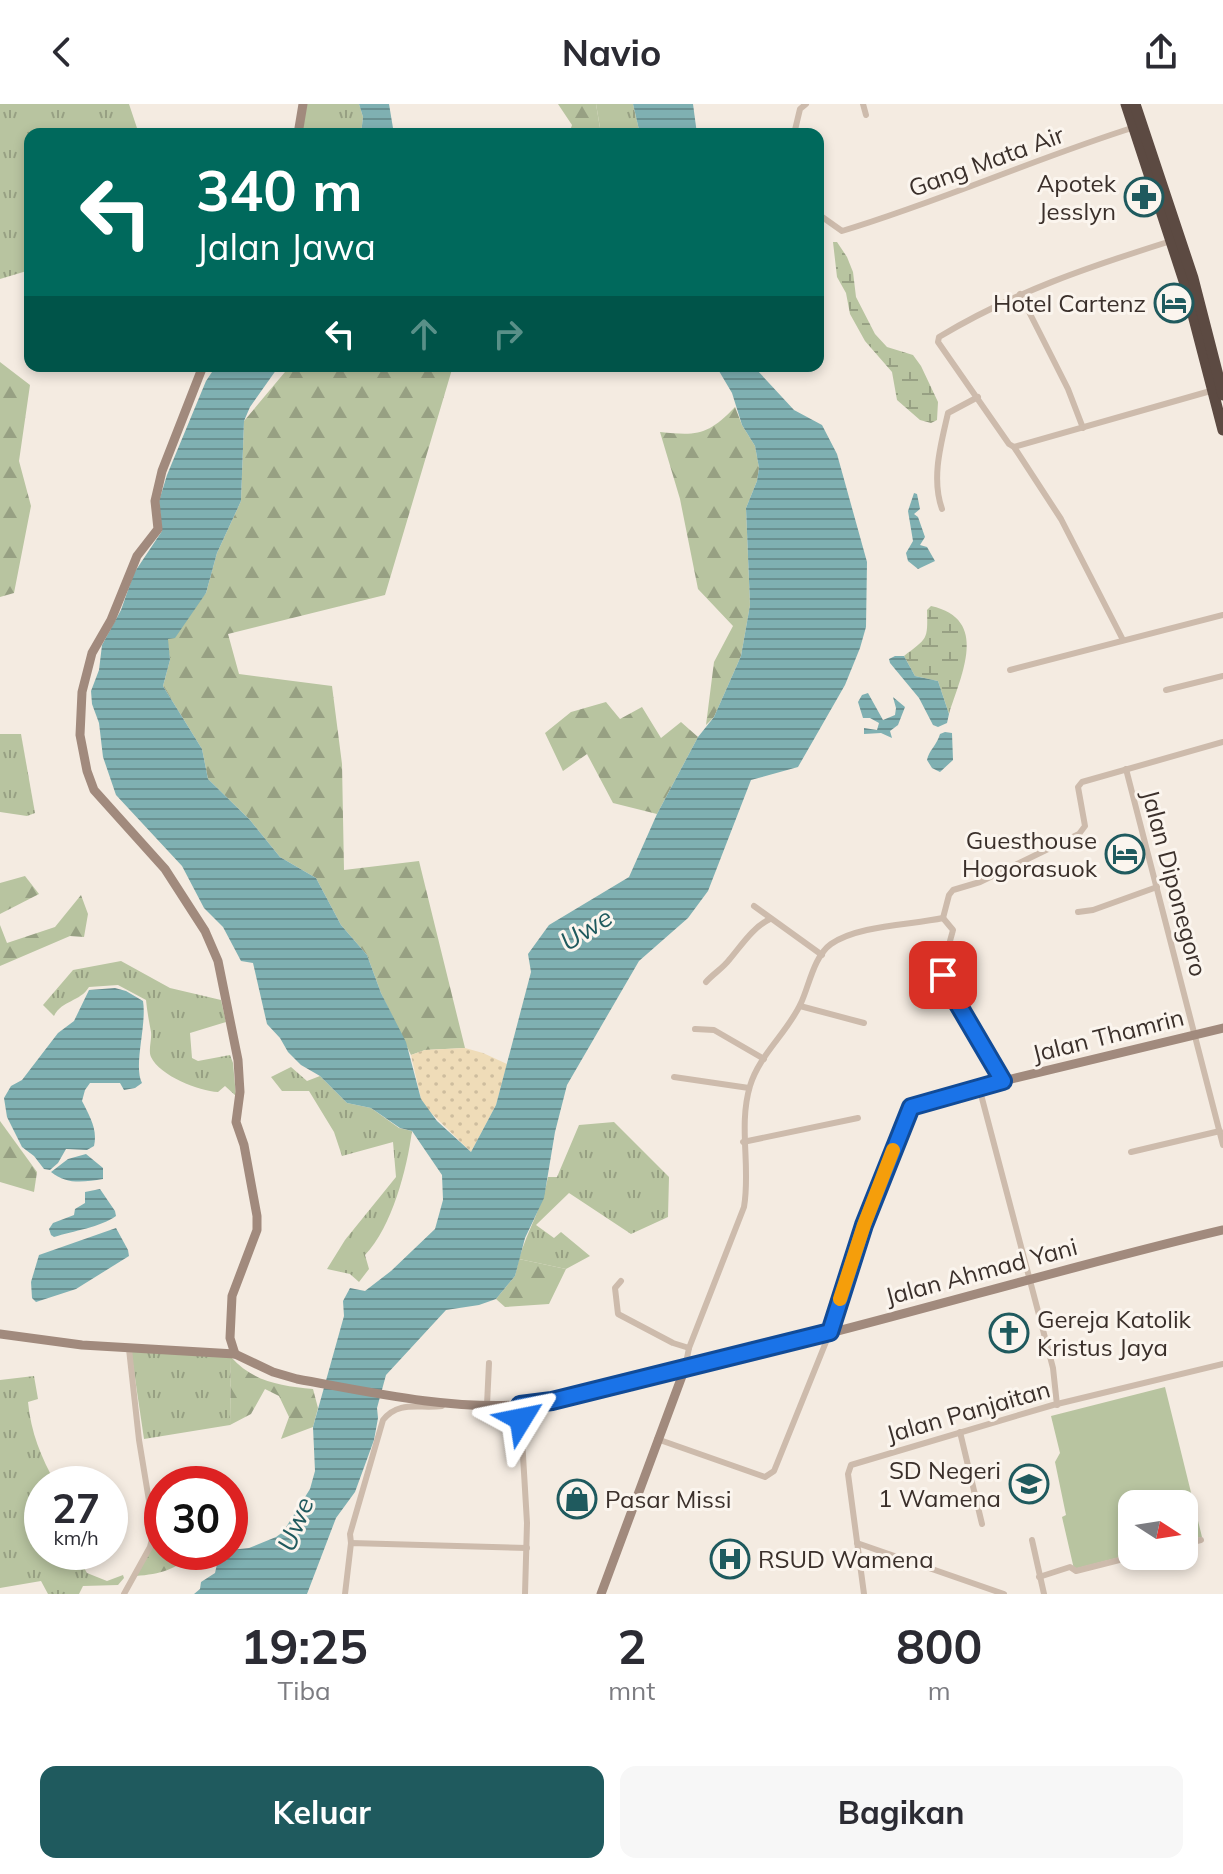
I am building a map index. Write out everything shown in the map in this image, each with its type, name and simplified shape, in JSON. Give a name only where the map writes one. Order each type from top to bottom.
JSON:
[{"type":"highway","points":[[1126,104],[1138,127],[1219,391],[1223,430]]},
{"type":"highway","points":[[1135,104],[1138,127]]},
{"type":"street","points":[[299,128],[303,104]]},
{"type":"street","points":[[795,128],[800,109],[806,104]]},
{"type":"street","points":[[863,104],[866,115]]},
{"type":"street","name":"Gang Mata Air","points":[[824,218],[842,231],[1035,160],[1138,127]]},
{"type":"street","points":[[1123,640],[1061,519],[1014,447],[940,346],[939,337],[1020,294],[1174,240]]},
{"type":"street","points":[[1020,294],[1068,389],[1083,428]]},
{"type":"street","points":[[201,372],[162,471],[155,501],[158,529],[137,556],[111,620],[92,653],[84,684],[80,723],[87,771],[94,790],[165,869],[205,931],[218,961],[238,1060],[240,1092],[236,1122],[247,1157],[257,1216],[257,1230],[232,1296],[230,1345],[235,1354]]},
{"type":"street","points":[[1014,447],[1219,391]]},
{"type":"street","points":[[942,509],[937,494],[938,464],[948,413],[978,397]]},
{"type":"street","points":[[1010,670],[1223,615]]},
{"type":"street","points":[[1166,690],[1223,676]]},
{"type":"street","points":[[943,918],[953,890],[980,882],[1079,834],[1085,826],[1078,787],[1082,782],[1223,742]]},
{"type":"street","name":"Jalan Diponegoro","points":[[1126,769],[1223,1145]]},
{"type":"street","points":[[1078,912],[1093,910],[1157,887]]},
{"type":"street","points":[[754,906],[822,955]]},
{"type":"street","points":[[601,1594],[685,1368],[689,1348],[744,1207],[748,1184],[743,1142],[749,1088],[764,1059],[800,1006],[822,955],[831,944],[864,932],[943,918]]},
{"type":"street","points":[[943,918],[953,930],[944,963],[945,982],[1003,1081]]},
{"type":"street","points":[[706,982],[770,919]]},
{"type":"street","points":[[800,1006],[864,1023]]},
{"type":"street","name":"Jalan Thamrin","points":[[830,1332],[864,1225],[911,1107],[979,1087],[1223,1028]]},
{"type":"street","points":[[695,1029],[714,1030],[764,1059]]},
{"type":"street","points":[[674,1077],[749,1088]]},
{"type":"street","points":[[979,1087],[1053,1368],[1057,1405]]},
{"type":"street","points":[[743,1142],[858,1118]]},
{"type":"street","points":[[1131,1152],[1221,1130]]},
{"type":"street","name":"Jalan Ahmad Yani","points":[[235,1354],[273,1372],[297,1379],[391,1396],[487,1405],[552,1401],[1223,1230]]},
{"type":"street","points":[[621,1281],[615,1288],[618,1314],[673,1343],[689,1348]]},
{"type":"street","points":[[657,1439],[765,1477],[774,1471],[830,1332]]},
{"type":"street","points":[[0,1334],[129,1349],[235,1354]]},
{"type":"street","points":[[124,1594],[150,1547],[154,1531],[139,1440],[129,1349]]},
{"type":"street","points":[[487,1405],[489,1363]]},
{"type":"street","name":"Jalan Panjaitan","points":[[864,1594],[848,1474],[851,1465],[1057,1405],[1223,1364]]},
{"type":"street","points":[[345,1594],[350,1534],[383,1420],[390,1410],[399,1407],[437,1407],[449,1403]]},
{"type":"street","points":[[520,1405],[527,1548],[525,1594]]},
{"type":"street","points":[[960,1432],[982,1524]]},
{"type":"street","points":[[1032,1540],[1044,1594]]},
{"type":"street","points":[[351,1543],[527,1548]]},
{"type":"street","points":[[857,1543],[1004,1594]]},
{"type":"street","points":[[1039,1577],[1070,1567],[1076,1571],[1118,1560]]},
{"type":"green space","points":[[0,104],[129,104],[137,128],[24,128],[24,272],[0,279]]},
{"type":"green space","points":[[305,104],[359,104],[363,117],[362,128],[299,128]]},
{"type":"green space","points":[[558,104],[596,104],[600,128],[571,128]]},
{"type":"green space","points":[[596,104],[633,104],[639,128],[600,128]]},
{"type":"green space","points":[[833,242],[837,242],[847,257],[853,272],[856,297],[875,334],[887,347],[913,355],[921,366],[938,402],[937,420],[931,423],[920,420],[897,400],[892,372],[865,341],[850,314],[846,293],[837,277]]},
{"type":"green space","points":[[0,362],[30,385],[19,461],[31,506],[14,593],[0,597]]},
{"type":"green space","points":[[285,372],[451,372],[385,595],[228,634],[239,674],[332,686],[342,764],[344,870],[419,861],[465,1048],[425,1050],[411,1055],[381,993],[367,955],[341,925],[316,878],[280,857],[250,820],[208,779],[202,749],[163,686],[170,660],[167,638],[206,593],[217,553],[241,501],[244,421]]},
{"type":"green space","points":[[735,407],[755,446],[759,468],[746,508],[750,605],[741,656],[714,717],[706,725],[714,662],[733,626],[698,589],[680,499],[660,432],[702,432]]},
{"type":"green space","points":[[931,606],[949,613],[960,623],[966,636],[964,666],[949,714],[938,681],[915,676],[904,656],[924,638],[927,610]]},
{"type":"green space","points":[[606,702],[620,719],[642,707],[661,738],[681,722],[698,737],[657,814],[613,803],[587,754],[563,771],[545,733],[571,712]]},
{"type":"green space","points":[[0,734],[21,734],[35,813],[27,816],[0,812]]},
{"type":"green space","points":[[25,876],[39,894],[0,914],[0,883]]},
{"type":"green space","points":[[81,895],[88,914],[84,937],[70,936],[0,966],[0,925],[7,943],[55,927]]},
{"type":"green space","points":[[121,961],[170,988],[221,1000],[226,1022],[190,1033],[192,1058],[198,1061],[230,1055],[236,1096],[225,1086],[218,1092],[191,1085],[171,1076],[156,1064],[150,1054],[151,1032],[146,1000],[118,985],[89,987],[54,1016],[43,1005],[73,970]]},
{"type":"green space","points":[[291,1067],[307,1081],[320,1076],[347,1103],[371,1108],[399,1128],[412,1131],[397,1197],[383,1229],[365,1255],[369,1269],[359,1282],[350,1274],[327,1269],[345,1240],[396,1177],[393,1142],[342,1156],[334,1132],[309,1091],[282,1091],[271,1077]]},
{"type":"green space","points":[[0,1121],[37,1172],[34,1192],[0,1182]]},
{"type":"green space","points":[[614,1122],[669,1177],[668,1217],[631,1234],[569,1193],[536,1225],[554,1238],[561,1232],[590,1256],[566,1269],[519,1259],[548,1177],[557,1177],[579,1125]]},
{"type":"green space","points":[[519,1259],[566,1269],[549,1304],[505,1307],[496,1299],[515,1276]]},
{"type":"green space","points":[[131,1351],[231,1357],[230,1425],[144,1439]]},
{"type":"green space","points":[[231,1357],[258,1377],[313,1389],[318,1408],[313,1427],[281,1439],[289,1417],[279,1396],[265,1389],[251,1414],[230,1425]]},
{"type":"green space","points":[[34,1376],[38,1399],[28,1402],[34,1434],[47,1466],[24,1466],[24,1570],[85,1570],[107,1581],[123,1575],[118,1585],[83,1586],[79,1594],[48,1594],[41,1581],[0,1588],[0,1380]]},
{"type":"green space","points":[[1165,1387],[1190,1490],[1118,1490],[1118,1558],[1074,1569],[1062,1517],[1066,1515],[1055,1462],[1060,1453],[1051,1416]]},
{"type":"green space","points":[[144,1559],[144,1570],[168,1570],[153,1574],[136,1576]]},
{"type":"sand","points":[[465,1048],[507,1064],[496,1105],[471,1152],[425,1107],[411,1055],[425,1050]]},
{"type":"water","points":[[359,104],[389,104],[393,128],[362,128],[363,117]]},
{"type":"water","points":[[633,104],[693,104],[696,128],[639,128]]},
{"type":"water","name":"Uwe","points":[[212,372],[275,372],[244,421],[241,501],[217,553],[206,593],[175,638],[168,639],[170,660],[163,686],[202,749],[208,779],[250,820],[280,857],[316,878],[341,925],[367,955],[381,993],[406,1042],[421,1099],[437,1121],[471,1152],[496,1105],[531,972],[528,954],[549,925],[629,877],[657,814],[698,737],[714,717],[741,656],[750,605],[746,508],[759,468],[755,446],[742,425],[732,393],[720,372],[759,372],[794,410],[822,425],[837,454],[867,562],[866,627],[845,685],[798,767],[751,780],[708,891],[688,918],[639,961],[567,1085],[544,1198],[525,1238],[515,1276],[496,1299],[446,1310],[386,1375],[377,1408],[374,1440],[355,1492],[336,1518],[307,1594],[194,1594],[200,1589],[201,1582],[216,1570],[248,1570],[248,1548],[283,1532],[310,1489],[315,1471],[313,1427],[344,1316],[343,1301],[350,1288],[365,1291],[391,1271],[435,1229],[443,1200],[442,1175],[412,1131],[400,1128],[371,1108],[347,1103],[320,1076],[301,1065],[288,1052],[267,1024],[253,963],[241,961],[223,927],[204,908],[182,866],[116,795],[103,757],[91,691],[99,670],[102,645],[121,610],[134,573],[162,531],[159,501],[167,475]]},
{"type":"water","points":[[914,493],[917,494],[920,509],[914,514],[925,537],[920,545],[927,547],[935,561],[918,569],[908,561],[906,553],[913,541],[908,511]]},
{"type":"water","points":[[904,656],[915,676],[938,681],[949,714],[947,723],[938,727],[933,725],[919,698],[890,663],[889,659]]},
{"type":"water","points":[[868,693],[883,720],[895,715],[893,697],[905,707],[898,725],[890,731],[892,738],[881,733],[864,734],[864,728],[877,730],[879,723],[863,718],[858,702],[862,695]]},
{"type":"water","points":[[952,733],[953,760],[940,772],[932,768],[927,760],[940,734]]},
{"type":"water","points":[[115,988],[143,1001],[139,1067],[142,1083],[124,1090],[120,1083],[90,1083],[82,1101],[94,1128],[94,1146],[87,1150],[66,1149],[58,1163],[50,1170],[44,1169],[22,1147],[7,1117],[4,1098],[58,1033],[74,1021],[89,990]]},
{"type":"water","points":[[86,1154],[103,1168],[103,1179],[69,1181],[51,1172],[68,1159]]},
{"type":"water","points":[[100,1189],[116,1216],[86,1228],[54,1237],[51,1235],[49,1229],[53,1223],[74,1215],[75,1209],[85,1203],[85,1192]]},
{"type":"water","points":[[116,1228],[129,1256],[76,1289],[36,1302],[32,1298],[31,1282],[39,1255]]},
{"type":"slow traffic","points":[[840,1299],[893,1150]]},
{"type":"place","name":"Apotek Jesslyn","points":[[1144,197]]},
{"type":"place","name":"Hotel Cartenz","points":[[1174,303]]},
{"type":"place","name":"Guesthouse Hogorasuok","points":[[1125,854]]},
{"type":"place","name":"Gereja Katolik Kristus Jaya","points":[[1009,1333]]},
{"type":"place","name":"SD Negeri 1 Wamena","points":[[1029,1484]]},
{"type":"place","name":"Pasar Missi","points":[[577,1499]]},
{"type":"place","name":"RSUD Wamena","points":[[730,1559]]},
{"type":"route","points":[[521,1419],[520,1405],[552,1401],[830,1332],[864,1225],[911,1107],[1003,1081],[943,975]]}]
